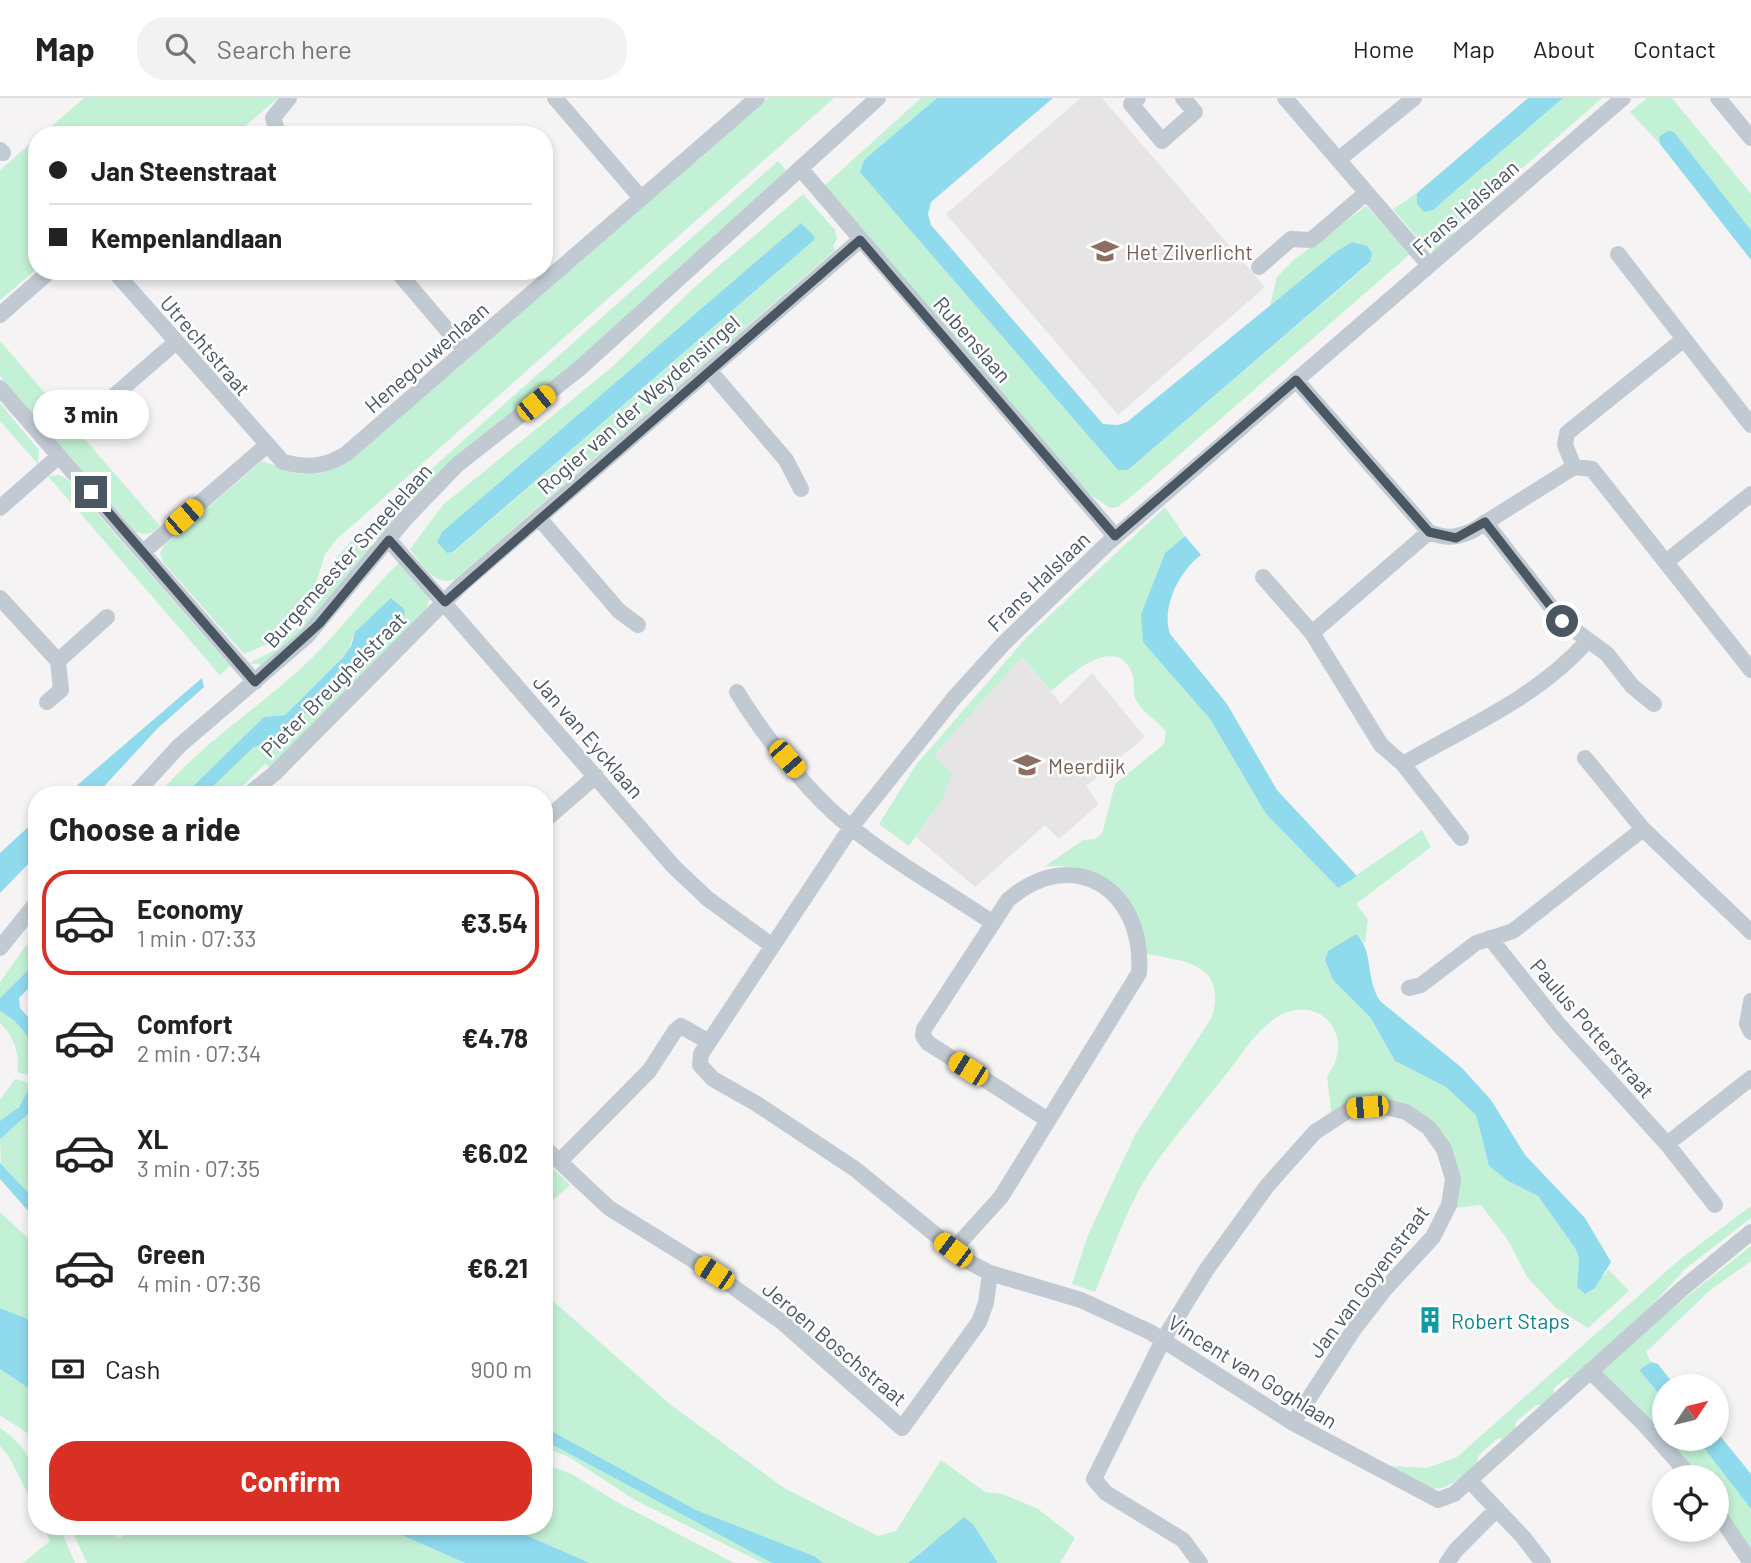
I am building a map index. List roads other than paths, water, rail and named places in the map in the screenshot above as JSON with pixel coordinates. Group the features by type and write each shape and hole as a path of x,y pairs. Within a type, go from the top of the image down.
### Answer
{"street":[{"path":"276,126 273,118 289,98"},
{"path":"555,98 641,198"},
{"name":"Henegouwenlaan","path":"553,274 757,98"},
{"name":"Burgemeester Smeelelaan","path":"142,786 179,746 319,624 432,489 579,369 878,98"},
{"path":"1138,98 1131,104 1162,141 1195,112 1183,98"},
{"path":"1285,98 1429,265"},
{"path":"1338,160 1414,98"},
{"name":"Frans Halslaan","path":"700,1065 701,1054 852,826 962,689 1057,590 1115,536 1623,98"},
{"path":"1718,98 1751,138"},
{"name":"Rubenslaan","path":"800,168 1115,536"},
{"path":"1259,267 1292,239 1311,240 1366,193"},
{"name":"Rogier van der Weydensingel","path":"445,602 860,240"},
{"path":"1618,254 1751,425"},
{"path":"0,315 40,280"},
{"name":"Utrechtstraat","path":"122,280 266,446"},
{"path":"405,280 465,351"},
{"name":"Henegouwenlaan","path":"266,446 282,462 305,468 327,465 346,454 547,280"},
{"path":"1574,467 1565,445 1567,433 1684,339"},
{"path":"85,421 176,342"},
{"path":"709,370 786,460 801,489"},
{"path":"1296,380 1429,532 1456,538 1574,467 1592,469 1751,670"},
{"path":"0,388 255,682"},
{"path":"143,552 266,446"},
{"path":"0,508 59,456"},
{"path":"1666,562 1751,494"},
{"path":"539,518 619,611 638,625"},
{"path":"1485,522 1562,621 1607,654 1632,686 1654,704"},
{"path":"1312,633 1429,532"},
{"name":"Jan van Eycklaan","path":"389,540 691,883 771,946"},
{"path":"1263,577 1312,633 1381,744 1403,764 1461,838"},
{"path":"0,598 58,661 61,691 47,702"},
{"name":"Pieter Breughelstraat","path":"259,786 445,602"},
{"path":"58,661 107,617"},
{"path":"1403,764 1516,701 1576,654 1588,640"},
{"path":"737,692 765,733 833,812 993,923"},
{"path":"1585,758 1643,829 1751,932"},
{"path":"553,813 596,776"},
{"path":"1409,988 1421,985 1476,943 1513,931 1643,829"},
{"path":"953,1250 1001,1197 1139,973 1137,929 1128,908 1112,890 1070,875 1048,877 1024,886 1008,900 924,1029 923,1036 928,1043 1048,1120"},
{"path":"0,948 28,913"},
{"name":"Paulus Potterstraat","path":"1490,938 1559,1025 1667,1144 1715,1205"},
{"path":"1751,1000 1747,1024 1751,1032"},
{"path":"560,1161 649,1071 681,1026 687,1027 709,1042"},
{"name":"Vincent van Goghlaan","path":"700,1065 713,1079 757,1104 855,1169 953,1250 990,1273 1081,1300 1164,1340 1293,1423 1438,1500 1446,1499 1469,1480 1751,1232"},
{"path":"1667,1144 1751,1077"},
{"name":"Jan van Goyenstraat","path":"1200,1563 1183,1540 1106,1493 1094,1479 1164,1340 1231,1233 1267,1186 1315,1132 1352,1108 1382,1106 1406,1112 1429,1128 1444,1149 1453,1179 1449,1205 1433,1237 1385,1289 1346,1340 1293,1423"},
{"name":"Jeroen Boschstraat","path":"553,1155 609,1208 695,1261 782,1322 902,1428 979,1322 986,1303 990,1273"},
{"path":"1590,1371 1642,1422 1680,1465"},
{"path":"1469,1480 1543,1563"},
{"path":"1447,1563 1455,1550 1497,1509"},
{"path":"1729,1530 1751,1563"}],"water":[{"path":"937,98 1053,98 931,202 928,214 931,225 1103,424 1118,425 1127,422 1337,251 1352,242 1367,246 1372,253 1370,262 1128,470 1118,470 860,172 864,160"},
{"path":"1528,98 1563,98 1433,210 1424,212 1417,204 1417,193"},
{"path":"1668,131 1674,132 1751,230 1751,260 1660,144 1659,137"},
{"path":"801,223 815,237 813,241 453,552 447,553 437,542 442,532"},
{"path":"1185,536 1201,555 1186,570 1174,591 1168,613 1170,634 1227,704 1277,790 1357,876 1338,888 1266,814 1210,719 1143,642 1141,614 1165,553"},
{"path":"391,598 404,609 405,614 275,744 254,747 213,786 193,786 264,717 285,715 344,656 351,646 355,632"},
{"path":"202,678 204,687 157,729 104,786 76,786"},
{"path":"28,827 28,864 0,893 0,853"},
{"path":"1356,934 1368,956 1372,983 1380,1001 1461,1067 1491,1100 1525,1155 1585,1218 1611,1262 1595,1288 1585,1294 1577,1287 1579,1258 1575,1248 1538,1196 1508,1181 1489,1166 1476,1115 1446,1087 1395,1061 1370,1017 1333,980 1325,960 1328,951"},
{"path":"28,970 28,989 19,998 20,1008 28,1017 28,1038 12,1019 0,1011 0,998"},
{"path":"28,1091 28,1114 0,1139 0,1121 19,1107"},
{"path":"0,1163 28,1193 28,1211 0,1179"},
{"path":"0,1308 28,1319 28,1388 0,1369"},
{"path":"1651,1362 1658,1364 1666,1374 1652,1374 1652,1386 1639,1370"},
{"path":"553,1432 696,1510 814,1556 823,1563 772,1563 553,1445"},
{"path":"1729,1447 1751,1474 1751,1509 1729,1480 1729,1465 1717,1465 1706,1451 1729,1451"},
{"path":"964,1517 973,1524 998,1563 908,1563"},
{"path":"401,1535 526,1535 590,1563 465,1563"}],"place":[{"name":"Het Zilverlicht","path":"1105,251"},
{"name":"Meerdijk","path":"1027,765"},
{"name":"Robert Staps","path":"1430,1320"}]}
